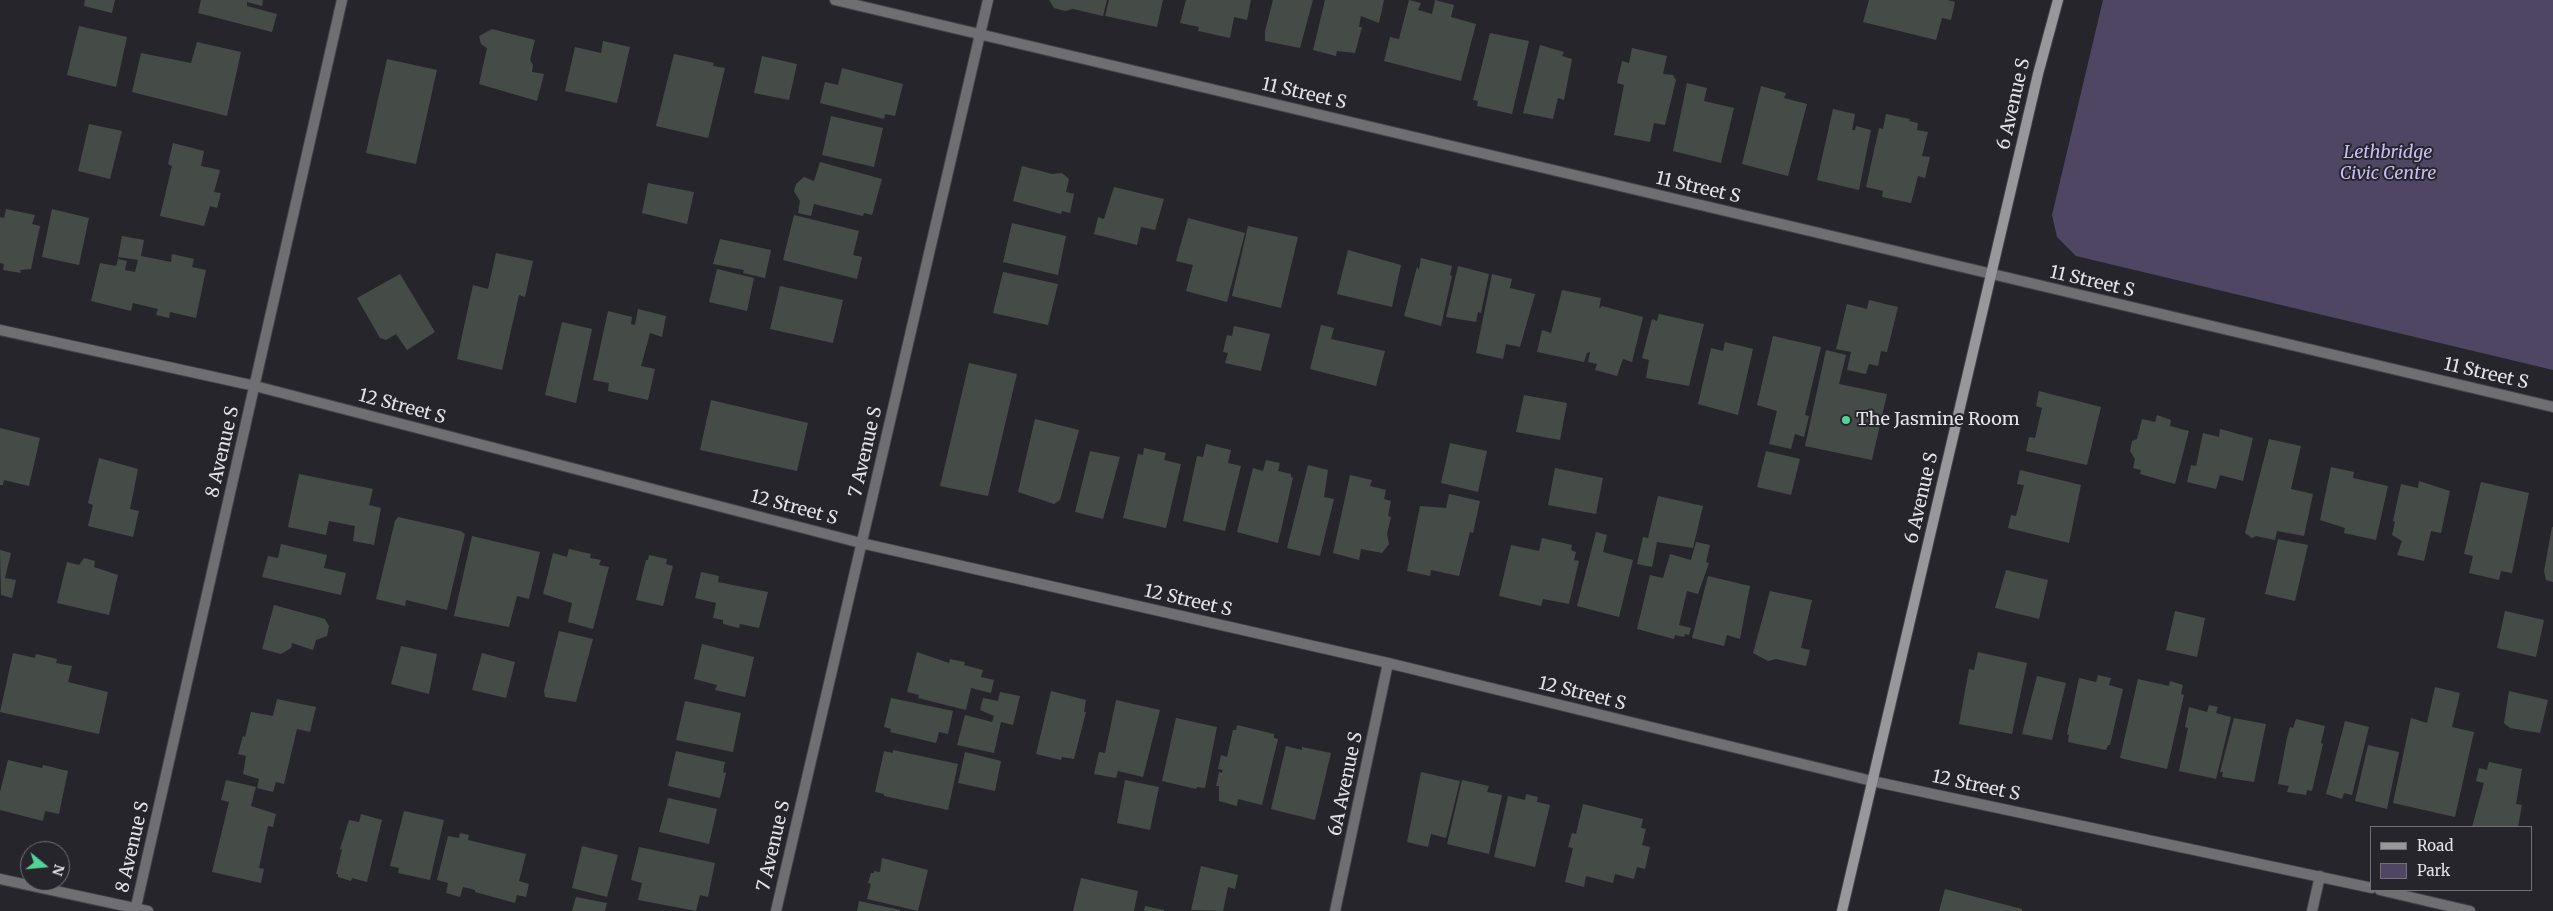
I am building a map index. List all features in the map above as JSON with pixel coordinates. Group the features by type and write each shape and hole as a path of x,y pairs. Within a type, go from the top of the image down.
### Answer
{"main road":[{"name":"6 Avenue S","path":"2047,35 2052,0"},
{"name":"6 Avenue S","path":"1842,911 2047,35 2058,0"}],"street":[{"name":"8 Avenue S","path":"135,910 342,0"},
{"name":"11 Street S","path":"835,0 2553,407"},
{"name":"7 Avenue S","path":"776,911 988,0"},
{"name":"12 Street S","path":"0,330 255,386 861,543 1388,663 1872,781 2370,888"},
{"name":"6A Avenue S","path":"1335,911 1388,663"},
{"path":"2312,911 2320,876"},
{"path":"0,879 135,910 148,911"},
{"path":"2384,891 2470,911"}],"green space":[{"name":"Lethbridge Civic Centre","path":"2103,0 2553,0 2553,370 2076,256 2057,237 2052,215"}],"building":[{"path":"85,0 115,0 112,13 84,6"},
{"path":"201,0 263,0 262,6 247,2 247,6 277,14 272,32 198,13"},
{"path":"1049,0 1107,0 1103,16 1073,9 1065,11 1054,8"},
{"path":"1109,0 1163,0 1157,27 1105,16"},
{"path":"1186,0 1251,0 1247,20 1234,17 1230,38 1198,31 1199,27 1180,23"},
{"path":"1273,0 1313,0 1300,48 1265,41 1265,31"},
{"path":"1325,0 1384,0 1379,23 1361,16 1359,27 1362,27 1355,53 1337,51 1336,56 1313,50"},
{"path":"1409,0 1421,3 1418,10 1432,14 1435,0 1454,5 1451,17 1476,24 1461,81 1384,61 1390,37 1399,39"},
{"path":"1869,0 1947,0 1955,2 1951,20 1942,18 1936,40 1863,22"},
{"path":"79,26 127,37 116,87 67,75"},
{"path":"492,29 535,40 530,60 533,65 532,72 544,74 537,101 479,84 487,48 481,44 479,36"},
{"path":"1490,33 1529,41 1512,114 1477,106 1478,101 1473,100"},
{"path":"603,41 630,47 617,103 565,91 575,47 601,53"},
{"path":"197,42 241,52 227,116 132,92 141,53 191,63"},
{"path":"1540,45 1564,52 1562,56 1572,59 1564,100 1558,98 1553,119 1523,113"},
{"path":"1632,48 1667,56 1663,74 1673,75 1676,80 1665,125 1654,123 1650,142 1614,135 1624,85 1617,83 1622,61 1629,63"},
{"path":"674,54 714,63 713,66 725,68 708,138 656,126"},
{"path":"762,56 797,64 789,100 754,93"},
{"path":"387,59 437,70 416,164 366,153"},
{"path":"842,68 903,84 895,116 885,114 884,119 820,103 825,82 838,85"},
{"path":"1687,83 1707,88 1704,101 1734,108 1721,163 1673,151"},
{"path":"1761,86 1786,93 1784,98 1807,104 1788,176 1742,164"},
{"path":"1833,109 1855,114 1852,130 1855,130 1856,126 1871,130 1859,190 1817,180"},
{"path":"1886,114 1910,119 1909,121 1918,123 1917,130 1928,132 1922,156 1930,157 1925,178 1918,176 1911,203 1882,197 1883,191 1866,187 1879,128 1883,129"},
{"path":"831,116 883,128 874,167 822,155"},
{"path":"89,124 122,131 110,179 78,171"},
{"path":"173,143 204,151 201,166 220,170 214,192 221,193 217,208 210,206 204,226 160,216 172,166 168,164"},
{"path":"820,162 882,179 872,215 864,213 863,216 814,204 811,216 798,213 800,201 794,191 796,184 804,177 814,181"},
{"path":"1022,166 1052,174 1062,173 1069,179 1066,192 1074,194 1070,213 1062,211 1061,214 1013,201"},
{"path":"648,183 694,192 687,224 642,213"},
{"path":"1114,187 1164,199 1155,230 1141,227 1137,245 1094,234 1098,217 1104,219"},
{"path":"6,209 35,215 32,224 40,226 31,269 20,270 21,273 3,270 4,264 0,263 0,217 4,218"},
{"path":"52,209 89,218 79,265 42,257"},
{"path":"794,215 859,231 853,255 862,257 857,279 783,260"},
{"path":"1188,218 1245,233 1227,302 1186,291 1193,265 1176,261"},
{"path":"1012,223 1066,236 1058,275 1003,262"},
{"path":"1248,226 1298,237 1281,308 1232,296"},
{"path":"122,236 144,240 141,256 171,262 172,254 194,259 192,267 206,270 196,318 170,312 169,318 156,315 158,309 133,303 131,311 91,301 100,263 116,266 118,259 127,261 125,270 135,272 138,260 118,257"},
{"path":"720,239 771,250 765,278 743,273 744,270 713,264"},
{"path":"1348,250 1401,265 1392,307 1337,294"},
{"path":"496,253 533,261 525,297 519,295 502,370 457,359 473,285 488,289"},
{"path":"1421,258 1452,266 1450,275 1452,276 1441,326 1404,316"},
{"path":"1458,266 1489,274 1481,313 1478,312 1476,322 1446,317"},
{"path":"717,269 754,278 747,311 709,302"},
{"path":"1003,272 1058,284 1048,325 993,313"},
{"path":"400,274 435,332 407,350 396,334 386,340 380,338 357,298"},
{"path":"1492,274 1512,279 1510,288 1535,294 1520,347 1506,344 1503,359 1476,353"},
{"path":"780,286 843,300 833,343 770,329"},
{"path":"1562,290 1601,298 1599,309 1602,306 1643,317 1632,362 1623,359 1617,376 1595,370 1597,364 1588,362 1590,352 1587,353 1584,362 1537,352 1542,330 1551,333"},
{"path":"1869,300 1898,307 1887,352 1881,351 1878,366 1869,364 1866,374 1847,370 1851,352 1836,349 1847,304 1867,309"},
{"path":"638,309 666,316 662,337 650,333 641,366 655,369 648,400 608,391 609,383 593,380 608,311 632,317 631,324 635,325"},
{"path":"1659,314 1704,324 1689,386 1646,378 1649,360 1642,358 1652,319 1657,321"},
{"path":"562,322 592,329 576,403 545,395"},
{"path":"1321,325 1334,328 1331,339 1385,351 1376,386 1310,369"},
{"path":"1234,326 1270,334 1261,371 1225,363 1228,353 1223,352 1227,335 1232,336"},
{"path":"1773,336 1821,347 1805,415 1809,416 1804,437 1795,434 1791,449 1769,444 1777,411 1757,405"},
{"path":"1725,342 1753,349 1738,415 1698,404 1711,348 1723,351"},
{"name":"The Jasmine Room","path":"1826,350 1846,355 1839,384 1887,394 1872,460 1805,446"},
{"path":"969,363 1017,374 988,496 940,486"},
{"path":"2039,391 2101,407 2087,465 2026,451 2029,437 2035,438 2042,408 2036,406"},
{"path":"1524,395 1567,403 1560,440 1516,432"},
{"path":"711,400 808,423 797,471 700,450"},
{"path":"2157,415 2171,420 2170,426 2189,431 2175,484 2140,474 2141,470 2133,468 2135,459 2130,451 2132,441 2137,439 2142,419 2155,422"},
{"path":"1035,419 1079,430 1060,500 1054,504 1018,492"},
{"path":"0,428 40,438 29,486 4,480 3,485 0,485"},
{"path":"2220,429 2253,438 2243,481 2220,475 2216,489 2187,482 2191,465 2196,466 2203,433 2219,437"},
{"path":"2269,439 2301,446 2291,489 2313,494 2304,536 2277,531 2275,540 2256,536 2252,538 2245,533"},
{"path":"1450,443 1487,451 1478,492 1441,483"},
{"path":"1206,444 1231,450 1228,463 1241,466 1225,531 1183,521 1197,456 1203,457"},
{"path":"1144,448 1166,453 1164,460 1181,464 1166,528 1123,518 1138,454 1143,455"},
{"path":"1090,451 1120,457 1103,519 1075,512"},
{"path":"1766,451 1800,459 1791,495 1757,487"},
{"path":"99,458 138,469 130,509 139,511 133,537 88,526 93,505 88,503"},
{"path":"1266,460 1280,463 1278,471 1291,474 1293,478 1278,543 1237,532 1253,468 1263,471"},
{"path":"1308,465 1328,470 1324,497 1334,499 1320,556 1287,548"},
{"path":"2331,467 2354,472 2353,478 2388,486 2376,540 2344,533 2345,528 2320,520"},
{"path":"1555,468 1603,478 1596,514 1548,505"},
{"path":"2020,470 2081,485 2069,543 2008,528 2011,515 2016,516 2024,485 2017,484"},
{"path":"299,474 373,489 369,505 381,508 374,545 353,541 355,526 329,521 326,535 288,527"},
{"path":"1350,475 1372,480 1370,486 1386,490 1384,499 1391,501 1388,516 1391,517 1387,534 1389,544 1382,553 1361,549 1359,560 1333,553"},
{"path":"2419,481 2450,491 2441,533 2431,531 2424,561 2397,555 2402,541 2392,535 2401,484 2418,488"},
{"path":"2481,482 2529,493 2512,573 2501,571 2499,580 2469,573 2473,556 2464,554"},
{"path":"1449,494 1480,501 1473,533 1470,532 1459,576 1431,570 1430,576 1407,571 1420,506 1446,508"},
{"path":"1658,496 1703,506 1693,548 1657,542 1652,567 1637,564 1643,537 1648,538"},
{"path":"398,517 461,531 465,534 447,610 406,600 405,606 376,599 395,521"},
{"path":"2552,527 2553,582 2546,580 2544,571"},
{"path":"1596,532 1607,535 1603,552 1633,560 1619,617 1577,606"},
{"path":"472,536 540,552 529,599 517,596 509,627 454,616"},
{"path":"1542,538 1572,545 1571,550 1576,552 1574,560 1579,561 1569,604 1543,599 1541,606 1499,596 1511,545 1539,551"},
{"path":"2278,539 2308,545 2295,601 2265,594"},
{"path":"1696,542 1710,545 1706,562 1709,563 1698,594 1687,591 1679,625 1691,628 1689,635 1685,634 1684,637 1675,635 1674,639 1637,629 1650,575 1663,578 1670,554 1691,560"},
{"path":"281,544 327,555 324,568 346,573 341,595 262,577 268,556 278,558"},
{"path":"569,549 591,554 590,558 601,560 599,565 609,567 593,629 568,622 572,603 543,594 553,553 567,557"},
{"path":"0,550 11,553 5,578 16,580 12,598 1,595"},
{"path":"649,555 667,559 666,564 673,566 663,606 636,600"},
{"path":"84,558 95,561 94,567 118,575 109,615 57,603 67,562 79,565"},
{"path":"2006,570 2048,580 2039,619 1995,608"},
{"path":"701,572 719,576 718,582 768,592 759,628 740,624 739,628 723,624 723,620 713,618 716,603 695,598"},
{"path":"1708,576 1750,586 1740,639 1727,635 1724,646 1692,638"},
{"path":"1770,591 1812,600 1801,648 1810,650 1806,666 1776,659 1768,661 1753,653"},
{"path":"274,605 325,619 329,626 327,636 316,640 313,650 292,643 291,648 281,654 262,649"},
{"path":"2175,611 2205,618 2197,657 2166,650"},
{"path":"2505,611 2544,620 2536,657 2497,648"},
{"path":"559,631 593,639 576,702 545,697 544,691"},
{"path":"702,644 754,657 745,697 715,690 717,685 694,679"},
{"path":"401,646 437,654 429,694 391,684"},
{"path":"917,652 949,663 950,659 965,662 964,665 983,670 981,677 994,680 991,693 971,688 966,710 918,698 919,695 907,692"},
{"path":"1978,652 2027,663 2012,734 1959,724 1969,669 1974,670"},
{"path":"13,653 35,658 36,654 57,659 56,663 72,666 68,682 108,692 99,734 0,712"},
{"path":"482,653 515,662 506,698 472,690"},
{"path":"2098,675 2111,678 2109,685 2123,689 2110,745 2108,745 2106,750 2068,742 2069,735 2067,734 2079,678 2096,682"},
{"path":"2037,676 2066,683 2052,740 2022,734"},
{"path":"2138,679 2169,686 2170,681 2183,685 2181,694 2184,695 2167,769 2120,758"},
{"path":"2435,687 2460,693 2452,727 2474,732 2455,817 2393,803 2411,718 2427,723"},
{"path":"1051,691 1086,700 1084,712 1086,712 1074,759 1062,757 1061,760 1036,754"},
{"path":"2509,691 2548,700 2540,733 2510,728 2504,723"},
{"path":"1000,692 1020,696 1013,725 1001,722 994,753 957,745 965,715 992,722 994,716 980,710 983,698 998,701"},
{"path":"891,698 953,711 948,734 939,732 936,743 890,732 891,729 884,727"},
{"path":"277,699 316,707 310,732 297,729 284,784 276,782 273,792 257,788 259,779 243,774 246,756 238,754 243,736 245,737 251,712 273,716"},
{"path":"1116,700 1160,710 1143,777 1118,771 1116,778 1094,774 1099,752 1105,753"},
{"path":"685,701 741,713 733,752 676,740"},
{"path":"2209,705 2218,707 2216,713 2231,717 2216,779 2179,771 2188,728 2185,727 2189,707 2207,712"},
{"path":"1176,718 1217,727 1205,788 1197,787 1196,789 1162,781"},
{"path":"2234,718 2266,724 2254,782 2222,777 2223,772 2220,772"},
{"path":"2296,719 2325,726 2321,743 2323,744 2312,791 2307,790 2306,795 2287,792 2289,786 2278,784 2290,727 2293,728"},
{"path":"2345,721 2369,727 2352,795 2344,793 2342,799 2326,794"},
{"path":"1237,725 1274,734 1274,738 1278,739 1262,805 1238,799 1237,806 1219,801 1219,786 1216,786 1219,772 1222,773 1223,770 1218,769 1221,755 1227,757 1233,730 1236,730"},
{"path":"2368,745 2399,752 2387,809 2355,801"},
{"path":"1286,746 1331,753 1315,820 1271,809"},
{"path":"893,750 958,764 948,810 884,796 884,794 875,792 884,751 893,753"},
{"path":"676,751 725,762 723,772 726,773 720,798 668,786"},
{"path":"965,752 1001,761 995,791 958,783"},
{"path":"8,760 42,768 43,765 68,771 59,814 45,811 43,821 0,810 0,792"},
{"path":"2489,762 2522,769 2516,804 2522,805 2518,826 2472,826 2484,783 2476,781 2479,768 2487,770"},
{"path":"1421,772 1460,781 1446,838 1431,834 1428,847 1407,842"},
{"path":"226,780 256,787 251,806 276,814 273,827 268,826 259,868 264,869 261,883 212,872 229,802 221,800"},
{"path":"1125,780 1159,787 1150,830 1117,823"},
{"path":"1462,780 1489,786 1487,792 1502,795 1489,854 1447,844"},
{"path":"1526,794 1538,797 1537,802 1550,805 1535,867 1494,857 1508,796 1525,800"},
{"path":"668,798 717,809 709,844 659,832"},
{"path":"1583,804 1643,819 1641,828 1646,829 1642,845 1650,847 1645,869 1637,867 1634,879 1615,874 1613,883 1586,876 1584,887 1565,882 1573,848 1568,847 1572,833 1576,834"},
{"path":"404,811 444,820 430,880 398,873 399,868 390,866"},
{"path":"361,814 382,820 367,882 352,878 351,881 338,877 338,874 336,874 342,850 340,849 349,820 359,822"},
{"path":"460,833 469,835 468,840 526,854 519,881 529,884 526,897 517,895 515,903 463,887 460,897 446,893 448,883 437,880 448,836 459,838"},
{"path":"582,846 618,855 607,897 572,888"},
{"path":"639,847 715,863 708,897 700,895 696,911 638,900 642,883 631,880"},
{"path":"882,858 928,870 918,911 867,899 871,884 868,883 871,873 874,873 874,871 880,872"},
{"path":"1201,866 1238,875 1235,889 1228,887 1223,911 1191,910"},
{"path":"1081,878 1138,891 1134,911 1073,911"},
{"path":"1945,889 2022,909 2022,911 1939,911"},
{"path":"576,897 607,903 605,911 572,911"},
{"path":"859,901 900,910 900,911 857,911"},
{"path":"1145,906 1164,910 1164,911 1144,911"}],"place":[{"name":"The Jasmine Room","path":"1846,420"}]}
